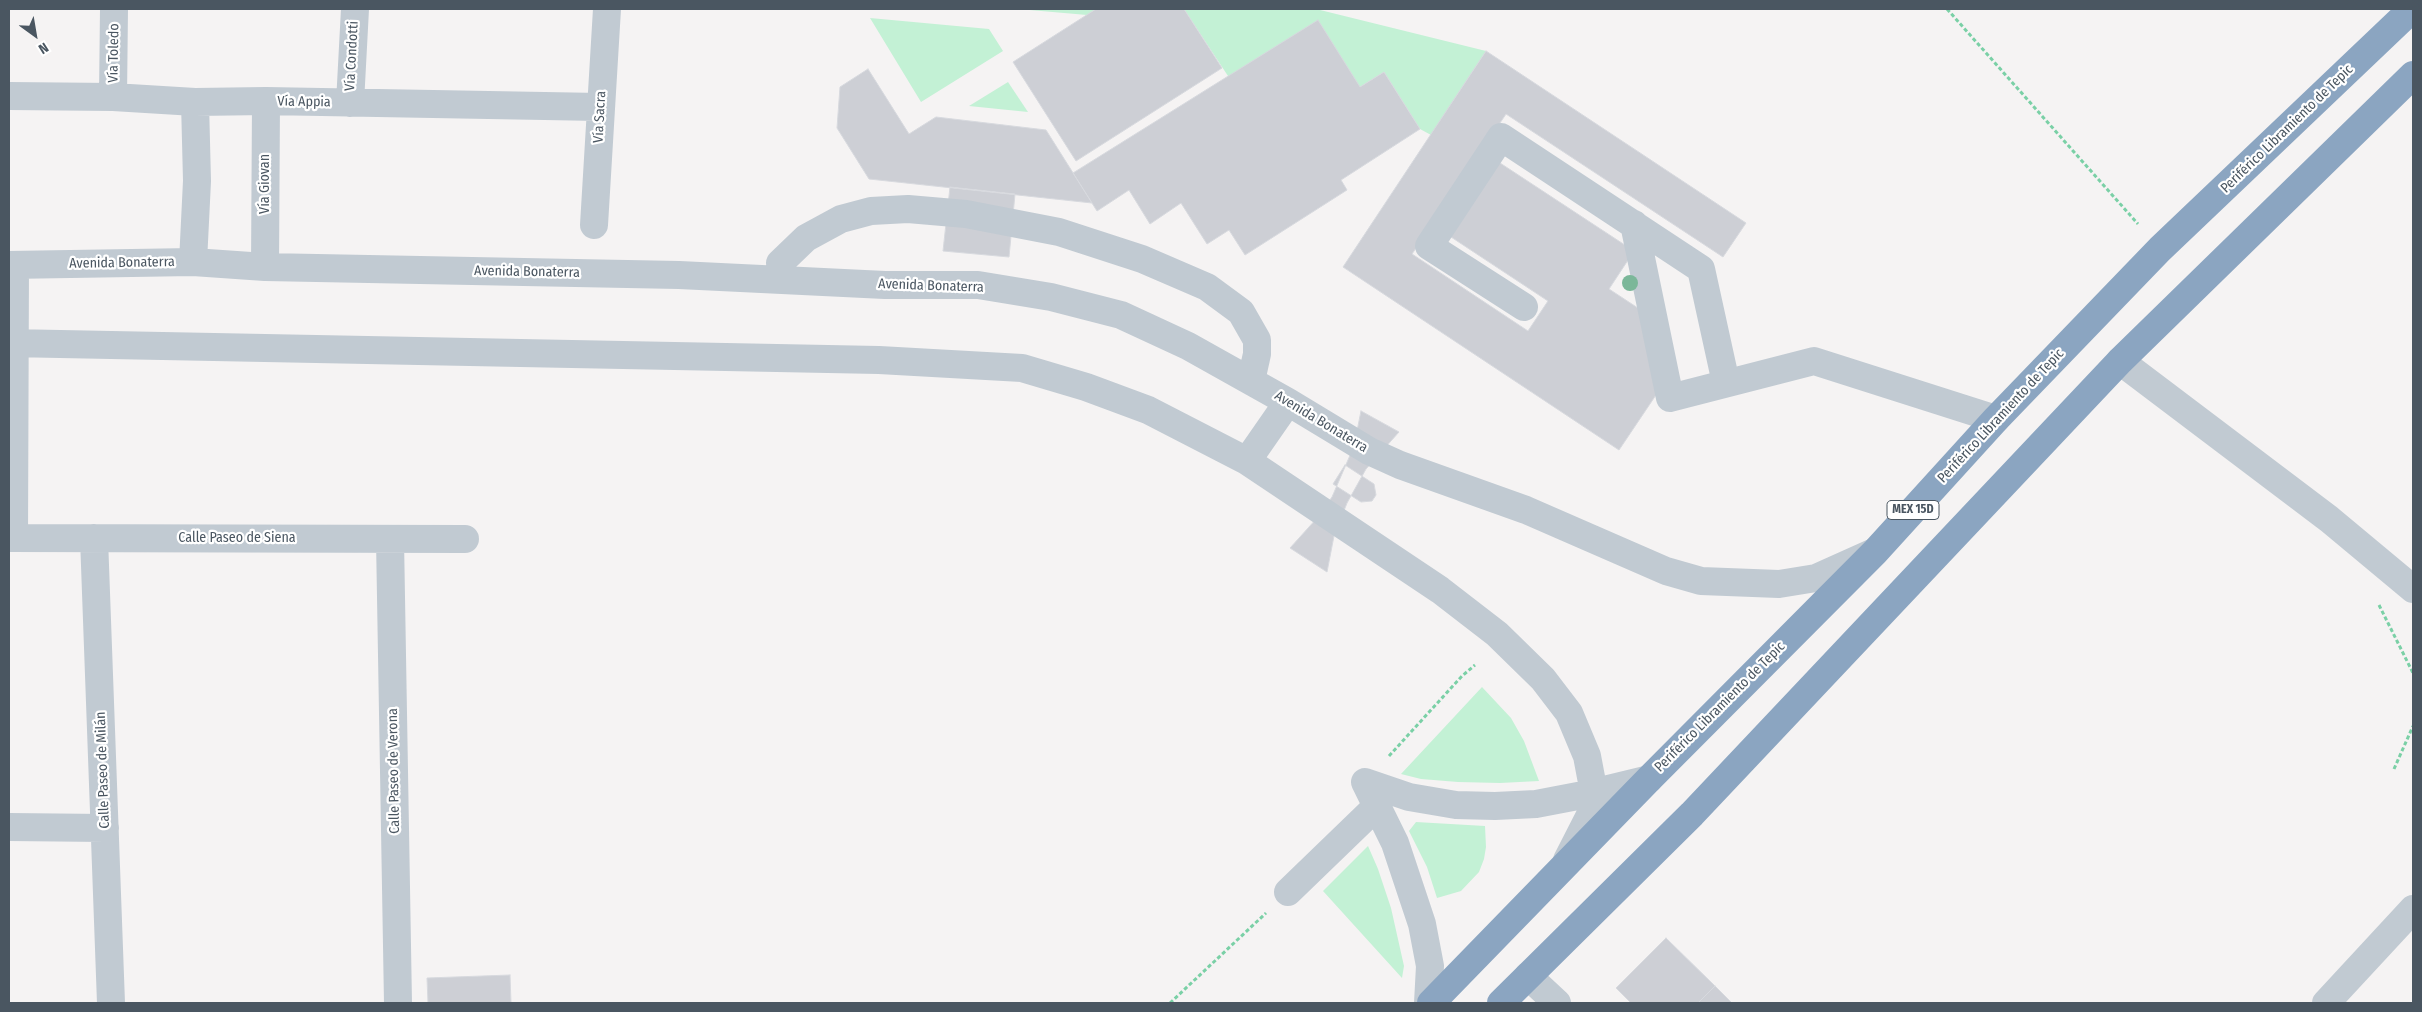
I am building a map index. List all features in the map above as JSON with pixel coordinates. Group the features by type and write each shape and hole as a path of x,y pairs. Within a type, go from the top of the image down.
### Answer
{"highway":[{"name":"Periférico Libramiento de Tepic","path":"1429,1003 1649,778 1875,552 1996,419 2160,249 2406,16"},
{"path":"1502,1003 1692,814 2120,361 2413,75"}],"street":[{"name":"Vía Toledo","path":"113,98 114,9"},
{"name":"Vía Condotti","path":"350,103 355,9"},
{"name":"Vía Sacra","path":"594,225 607,9"},
{"name":"Vía Appia","path":"9,96 195,102 266,101 600,107"},
{"name":"Vía Giovan","path":"265,267 266,101"},
{"path":"193,262 197,182 195,102"},
{"path":"1524,308 1429,246 1501,137 1701,269 1726,383"},
{"path":"780,263 806,238 842,219 871,211 908,209 966,214 1059,232 1142,259 1206,287 1241,312 1257,340 1257,354 1251,381"},
{"path":"1634,224 1670,398 1814,362 1996,419"},
{"name":"Avenida Bonaterra","path":"12,265 193,262 265,267 679,275 885,285 978,285 1051,297 1120,315 1188,346 1288,402 1369,451 1400,465 1526,510 1666,570 1701,581 1778,584 1816,578 1875,552"},
{"path":"11,538 12,265"},
{"path":"12,343 879,360 1022,368 1086,387 1148,410 1248,461 1440,590 1497,634 1543,679 1569,713 1587,756 1594,792 1590,814 1564,866"},
{"path":"2120,361 2329,519 2413,588"},
{"path":"1248,461 1288,402"},
{"name":"Calle Paseo de Siena","path":"11,538 465,539"},
{"name":"Calle Paseo de Milán","path":"94,538 111,1003"},
{"name":"Calle Paseo de Verona","path":"390,539 398,1003"},
{"path":"1365,782 1409,797 1456,805 1495,806 1536,804 1649,778"},
{"path":"1365,782 1395,843 1422,924 1430,966 1429,1003"},
{"path":"1288,892 1377,806"},
{"path":"9,827 105,828"},
{"path":"2326,1003 2413,909"},
{"path":"1528,976 1557,1003"}],"path":[{"path":"1947,9 2160,249"},
{"path":"1365,782 1462,676 1475,665"},
{"path":"2394,769 2413,726"},
{"path":"1170,1003 1288,892"}],"green space":[{"path":"1018,9 1096,9 1087,15"},
{"path":"1184,9 1316,9 1486,51 1431,135 1420,129 1384,72 1360,87 1228,76"},
{"path":"870,18 989,29 1003,51 921,102"},
{"path":"1008,82 1028,112 969,106"},
{"path":"1482,687 1511,718 1524,741 1539,781 1500,783 1458,782 1421,779 1401,774"},
{"path":"1416,822 1485,826 1486,847 1484,859 1479,872 1461,891 1437,898 1427,867 1409,831"},
{"path":"1368,846 1391,908 1404,966 1402,978 1323,891"}],"building":[{"path":"1096,9 1184,9 1222,68 1076,161 1013,62"},
{"path":"1318,20 1360,87 1384,72 1420,129 1341,180 1347,190 1245,255 1229,230 1207,244 1181,203 1150,224 1129,190 1097,211 1073,173"},
{"path":"1486,51 1746,223 1723,257 1506,114 1412,254 1528,331 1548,301 1448,235 1497,161 1634,251 1609,289 1644,312 1660,389 1619,450 1343,267"},
{"path":"868,69 909,134 936,117 1046,130 1092,203 869,179 837,128 840,87"},
{"path":"950,187 1015,194 1009,257 943,251"},
{"path":"1361,411 1399,432 1366,469 1347,503 1334,536 1327,572 1290,548 1318,517 1332,497 1354,446"},
{"path":"1345,465 1374,484 1376,495 1372,501 1361,502 1333,484"},
{"path":"1666,938 1715,986 1698,1003 1631,1003 1616,988"},
{"path":"510,975 511,1003 428,1003 427,978"},
{"path":"1715,986 1732,1003 1698,1003"}]}
